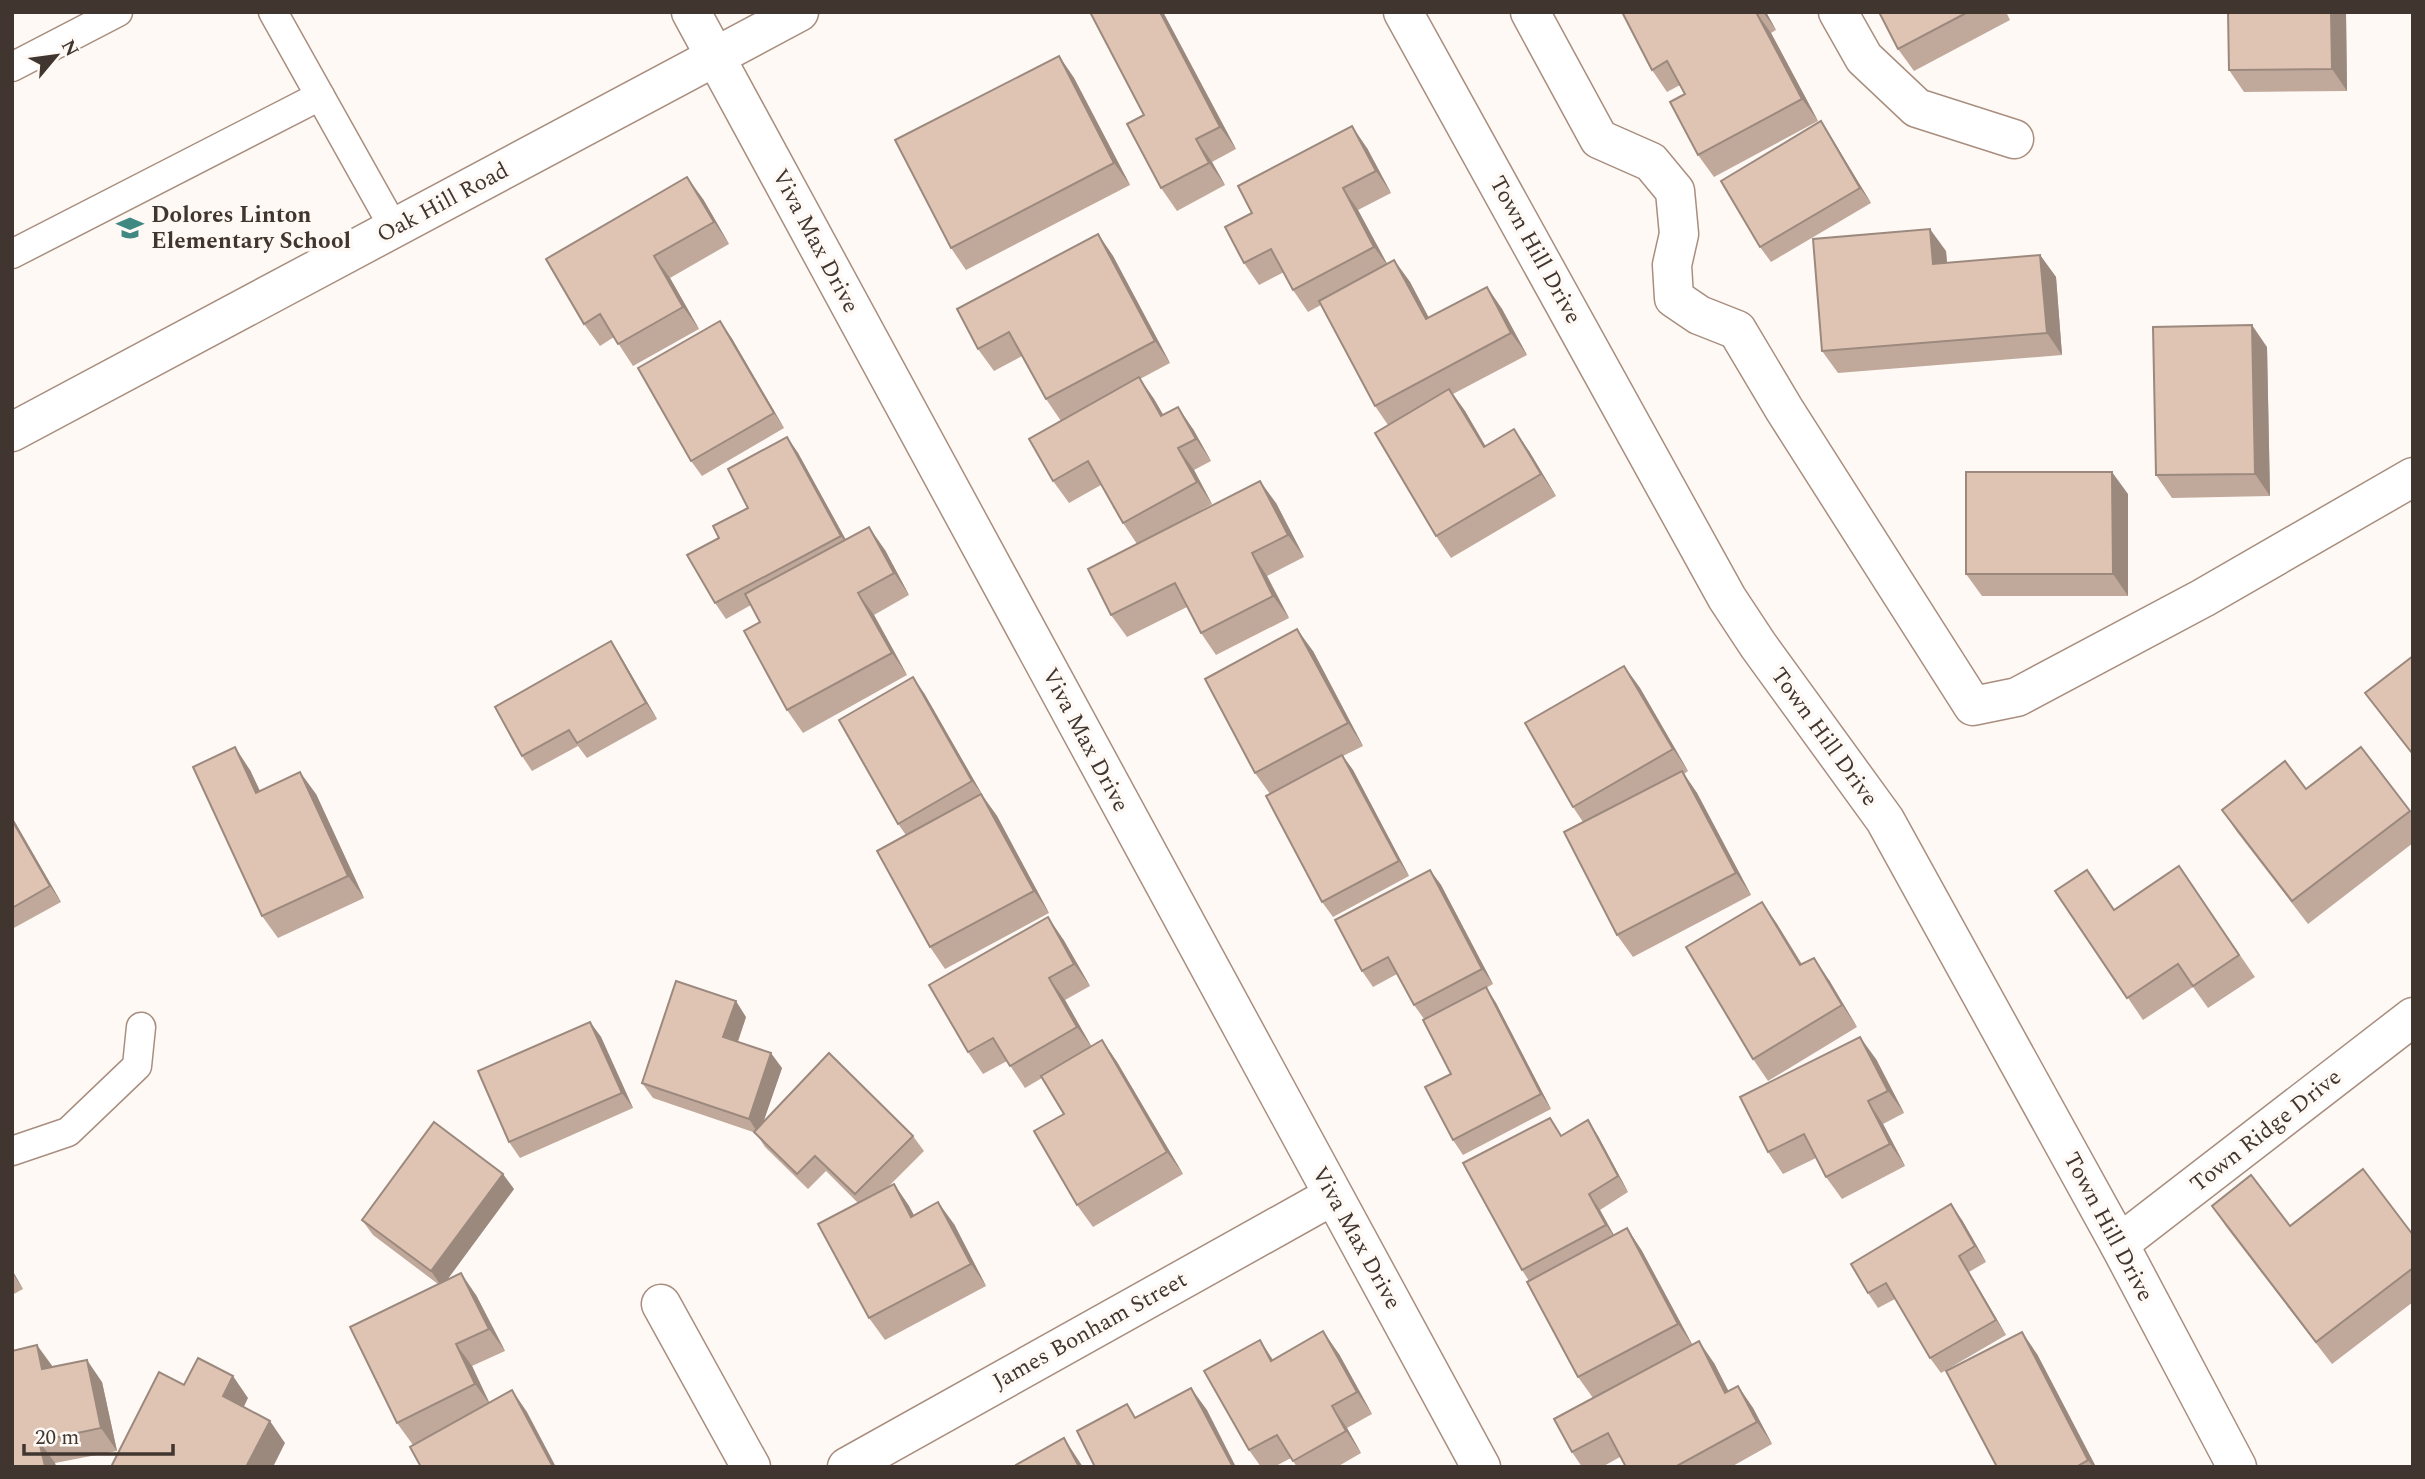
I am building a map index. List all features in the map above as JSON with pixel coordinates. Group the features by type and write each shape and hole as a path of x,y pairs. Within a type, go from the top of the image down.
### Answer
{"street":[{"name":"Viva Max Drive","path":"691,12 1481,1467"},
{"name":"Oak Hill Road","path":"12,432 799,12"},
{"name":"Town Hill Drive","path":"1403,12 1727,598 1758,646 1885,820 2119,1244 2237,1467"},
{"path":"1530,12 1599,139 1651,162 1675,191 1679,234 1672,265 1674,298 1699,315 1737,330 1784,409 1973,706 2017,697 2203,598 2413,477"},
{"path":"1838,12 1864,58 1917,108 2014,139"},
{"name":"Town Ridge Drive","path":"2119,1244 2413,1017"},
{"name":"James Bonham Street","path":"847,1467 1332,1196"},
{"path":"661,1304 751,1467"}],"lane":[{"path":"12,67 118,12"},
{"path":"273,12 394,228"},
{"path":"12,254 320,96"},
{"path":"12,1151 68,1132 136,1066 141,1027"}],"building":[{"path":"1090,12 1160,12 1220,127 1196,139 1209,163 1161,188 1127,124 1144,115"},
{"path":"1622,12 1756,12 1802,99 1698,155 1670,102 1685,94 1667,61 1652,70"},
{"path":"1879,12 1968,12 1898,49"},
{"path":"2228,12 2331,12 2332,69 2229,70"},
{"path":"1059,56 1114,163 951,248 895,140"},
{"path":"1821,121 1860,188 1760,247 1721,181"},
{"path":"1352,126 1376,171 1343,188 1374,247 1293,290 1271,249 1244,263 1225,227 1252,213 1238,186"},
{"path":"687,177 714,222 654,256 683,307 618,344 600,314 584,324 546,259"},
{"path":"1930,229 1933,264 2040,255 2047,333 1822,351 1813,239"},
{"path":"1098,234 1155,341 1046,399 1009,332 978,349 957,309"},
{"path":"1394,260 1426,319 1487,287 1511,333 1375,406 1319,301"},
{"path":"720,321 774,413 691,461 638,368"},
{"path":"2252,325 2255,474 2156,475 2153,327"},
{"path":"1139,377 1161,416 1178,407 1196,439 1178,448 1197,482 1123,523 1088,461 1053,481 1029,439"},
{"path":"1449,389 1484,447 1514,429 1541,474 1436,536 1375,433"},
{"path":"787,437 841,536 715,603 687,555 719,538 713,526 748,508 728,469"},
{"path":"1966,472 2112,472 2113,574 1966,574"},
{"path":"1260,481 1288,535 1252,553 1273,596 1201,633 1175,583 1111,615 1088,569"},
{"path":"869,527 894,573 858,593 892,653 787,710 744,631 760,622 745,594"},
{"path":"1297,629 1348,723 1255,773 1205,679"},
{"path":"611,641 646,703 577,743 569,730 522,756 495,707"},
{"path":"2413,656 2413,753 2412,753 2365,693"},
{"path":"1624,666 1673,749 1573,807 1525,723"},
{"path":"913,677 972,781 898,824 839,720"},
{"path":"235,747 256,793 300,772 348,876 262,916 193,767"},
{"path":"2361,747 2410,811 2292,901 2222,810 2285,761 2306,789"},
{"path":"1342,755 1399,861 1322,902 1266,796"},
{"path":"1682,771 1736,873 1617,935 1564,832"},
{"path":"981,794 1034,891 930,947 877,851"},
{"path":"12,820 50,886 12,908"},
{"path":"2179,866 2239,955 2193,986 2178,964 2127,998 2055,891 2087,870 2114,910"},
{"path":"1430,870 1482,969 1414,1005 1388,957 1362,971 1335,920"},
{"path":"1762,902 1800,965 1814,958 1842,1005 1753,1059 1686,947"},
{"path":"1048,917 1074,964 1049,978 1077,1027 1010,1066 993,1038 968,1052 929,985"},
{"path":"676,981 736,1001 723,1037 771,1053 749,1119 642,1083"},
{"path":"1486,987 1541,1094 1453,1140 1425,1087 1451,1074 1423,1020"},
{"path":"590,1022 622,1093 509,1142 478,1071"},
{"path":"1860,1037 1888,1091 1868,1101 1890,1144 1826,1177 1804,1134 1768,1152 1740,1097"},
{"path":"1102,1040 1167,1152 1077,1205 1034,1131 1064,1114 1041,1076"},
{"path":"829,1053 913,1136 855,1194 815,1156 797,1174 754,1132"},
{"path":"1550,1118 1561,1136 1588,1120 1618,1176 1589,1194 1606,1225 1522,1270 1463,1163"},
{"path":"434,1122 503,1174 431,1271 362,1220"},
{"path":"2363,1169 2413,1235 2413,1268 2316,1342 2212,1206 2251,1175 2290,1226"},
{"path":"894,1184 911,1217 938,1202 971,1264 869,1318 818,1224"},
{"path":"1951,1204 1975,1246 1959,1256 1996,1320 1930,1358 1886,1283 1868,1293 1851,1264"},
{"path":"1627,1228 1678,1324 1578,1377 1527,1282"},
{"path":"461,1273 489,1329 456,1344 475,1384 397,1423 350,1327"},
{"path":"1323,1331 1357,1392 1332,1406 1346,1431 1293,1461 1277,1435 1249,1450 1204,1371 1260,1340 1271,1361"},
{"path":"2022,1332 2088,1460 2076,1467 1997,1467 1946,1371"},
{"path":"1699,1341 1725,1393 1738,1386 1757,1422 1675,1467 1626,1467 1608,1433 1572,1452 1554,1419"},
{"path":"37,1345 42,1369 87,1360 101,1428 39,1441 45,1466 12,1467 12,1351"},
{"path":"198,1358 233,1376 223,1396 270,1421 246,1467 112,1465 159,1372 184,1385"},
{"path":"1191,1388 1233,1467 1095,1467 1077,1431 1127,1404 1135,1418"},
{"path":"512,1390 553,1467 421,1467 410,1447"},
{"path":"1064,1438 1079,1467 1017,1467 1016,1465"}],"place":[{"name":"Dolores Linton Elementary School","path":"130,228"}]}
